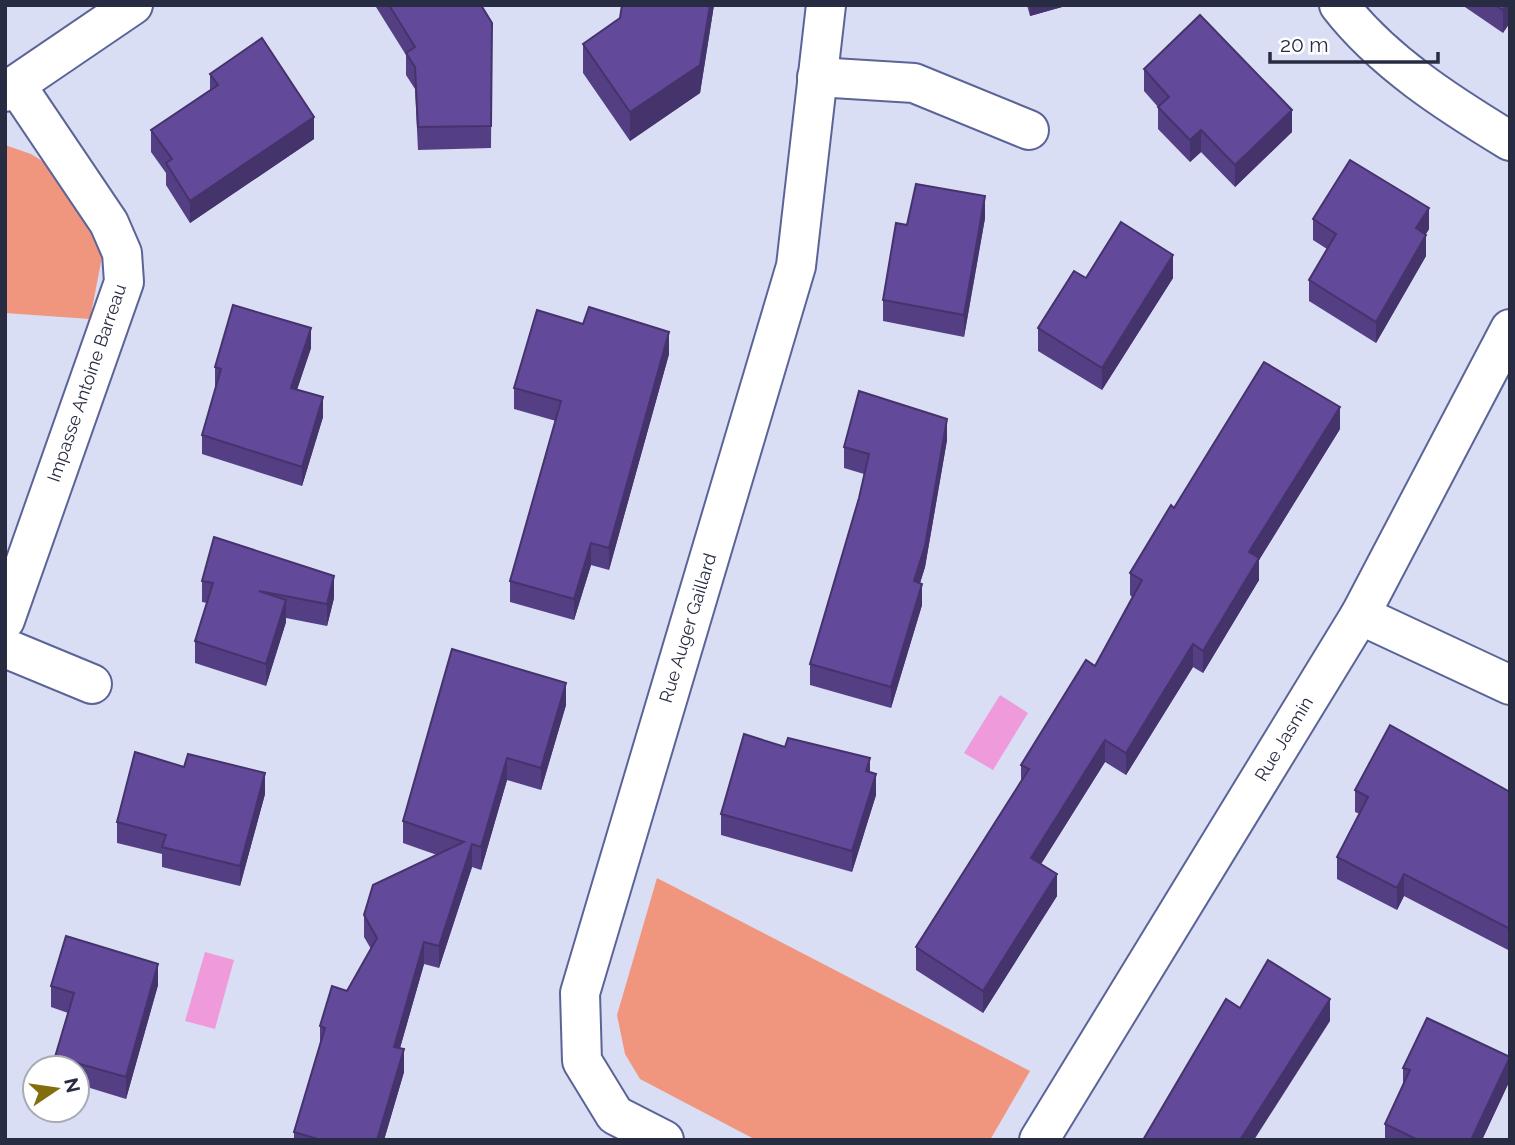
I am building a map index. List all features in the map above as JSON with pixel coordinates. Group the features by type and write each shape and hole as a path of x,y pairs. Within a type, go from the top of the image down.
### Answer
{"street":[{"path":"11,88 133,5"},
{"name":"Rue Auger Gaillard","path":"664,1140 615,1115 582,1061 580,993 796,266 825,5"},
{"path":"1339,5 1374,44 1429,88 1510,141"},
{"path":"817,77 914,83 1029,130"},
{"name":"Impasse Antoine Barreau","path":"5,620 124,282 122,253 109,223 11,88"},
{"name":"Rue Jasmin","path":"1039,1140 1360,615 1510,329"},
{"path":"1360,615 1510,685"},
{"path":"5,648 92,684"}],"shaded area":[{"path":"5,145 31,154 47,164 92,235 102,257 90,319 5,313"},
{"path":"1000,695 1028,713 993,770 964,753"},
{"path":"657,878 1030,1071 990,1140 756,1140 640,1079 625,1054 617,1015"},
{"path":"205,952 234,960 215,1029 185,1021"}],"building":[{"path":"389,5 481,5 492,23 491,126 418,127 415,67 406,53 415,47"},
{"path":"622,5 710,5 700,65 630,112 583,44 620,18"},
{"path":"1200,15 1292,110 1235,165 1201,130 1190,140 1158,107 1169,97 1144,69"},
{"path":"262,38 314,117 190,201 166,163 172,159 151,130 218,85 210,74"},
{"path":"1350,160 1429,208 1416,228 1426,235 1376,322 1309,280 1336,234 1313,219"},
{"path":"916,184 985,196 964,315 883,300 896,223 907,225"},
{"path":"1121,222 1173,255 1102,368 1038,328 1074,271 1086,278"},
{"path":"233,305 311,328 291,388 323,397 302,467 202,435 221,369 215,367"},
{"path":"589,307 669,332 609,548 591,543 574,599 510,581 561,401 514,388 537,310 583,324"},
{"path":"1264,362 1340,407 1249,552 1259,558 1203,651 1193,644 1126,753 1105,740 1031,858 1057,874 983,991 916,947 1029,769 1021,765 1086,660 1095,666 1142,580 1130,573 1171,505 1174,508"},
{"path":"859,391 947,419 925,546 914,581 922,584 891,687 810,664 859,498 869,454 844,447"},
{"path":"214,537 334,576 327,604 259,591 286,600 266,664 195,641 213,583 202,581"},
{"path":"452,649 566,683 541,768 507,758 481,847 472,844 439,946 424,942 394,1047 404,1049 377,1140 321,1140 294,1132 325,1028 320,1026 332,986 347,991 377,938 364,915 373,885 464,842 403,821"},
{"path":"1390,725 1510,792 1510,929 1404,874 1397,888 1337,857 1368,797 1355,790"},
{"path":"744,734 785,747 788,738 870,758 866,771 876,774 852,851 721,814"},
{"path":"135,752 184,767 188,754 265,773 240,866 162,847 166,835 117,822"},
{"path":"66,936 158,964 126,1077 91,1067 91,1054 56,1054 74,993 51,986"},
{"path":"1268,960 1330,999 1240,1140 1143,1140 1226,999 1240,1008"},
{"path":"1427,1018 1510,1057 1471,1140 1418,1140 1385,1124 1410,1070 1403,1068"}]}
